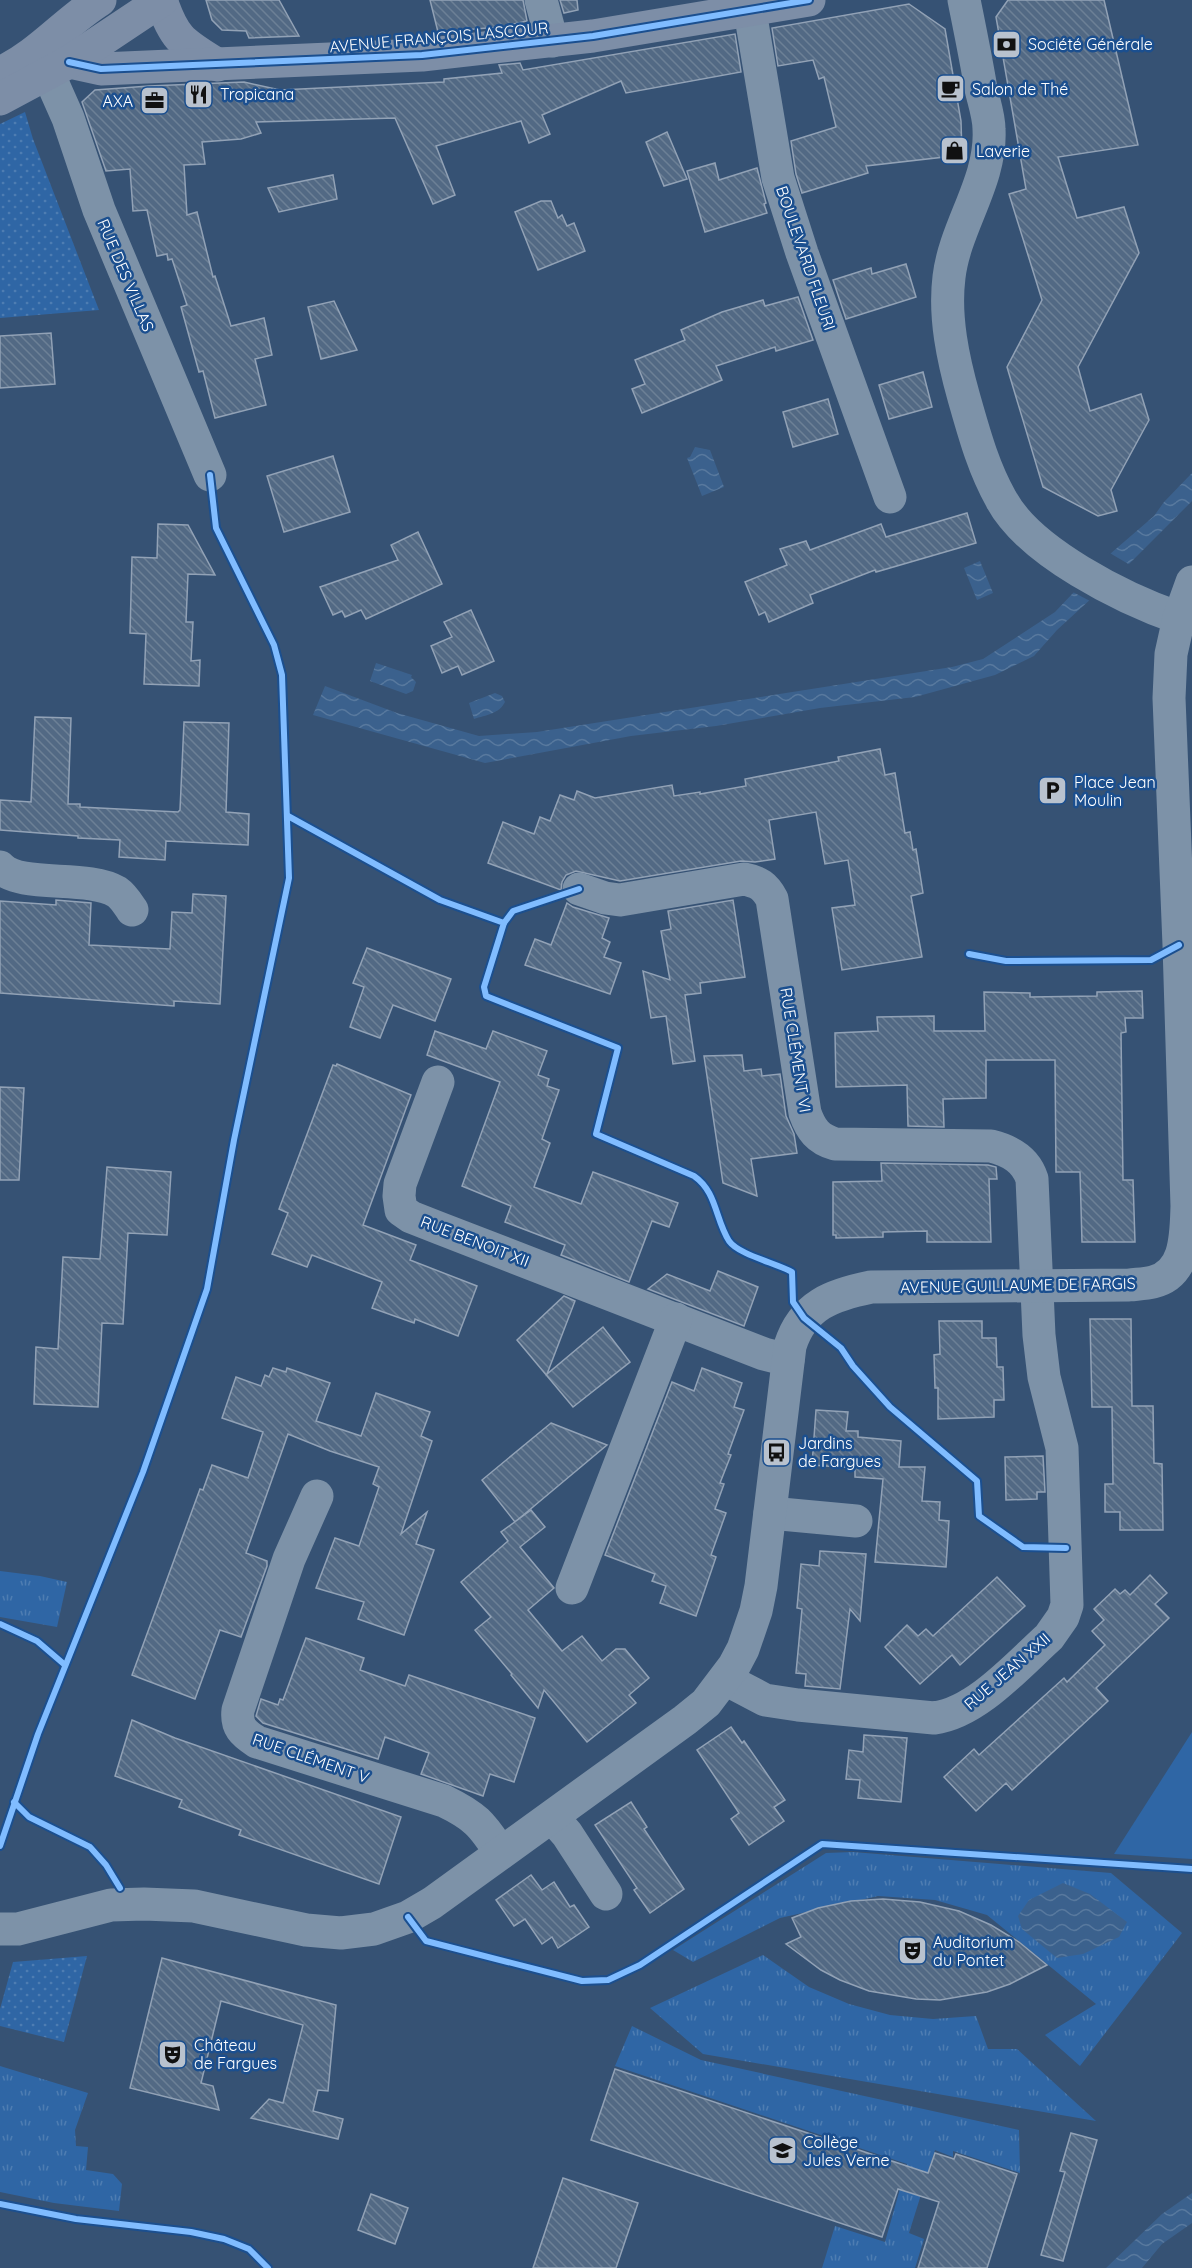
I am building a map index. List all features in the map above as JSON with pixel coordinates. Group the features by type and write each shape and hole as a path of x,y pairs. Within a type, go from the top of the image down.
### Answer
{"main road":[{"path":"2,81 80,12 100,0"},
{"path":"2,81 58,68 162,0 172,29 184,43 218,65"},
{"name":"AVENUE FRANÇOIS LASCOUR","path":"58,68 101,69 218,65 422,55 552,41 809,0"}],"street":[{"path":"542,0 552,41"},
{"path":"964,0 990,130 985,171 958,235 949,277 949,323 955,364 977,447 1001,500 1018,524 1041,544 1098,580 1179,618"},
{"name":"BOULEVARD FLEURI","path":"750,11 778,178 802,253 890,497"},
{"name":"RUE DES VILLAS","path":"58,68 68,118 99,210 210,475"},
{"name":"AVENUE GUILLAUME DE FARGIS","path":"0,1929 18,1929 111,1905 144,1904 194,1906 306,1930 341,1933 374,1929 408,1917 432,1903 685,1720 705,1703 725,1679 743,1649 756,1611 788,1360 795,1328 804,1318 821,1304 844,1293 871,1287 1129,1285 1155,1282 1182,1274 1187,1206 1169,698 1171,654 1179,618 1192,582"},
{"path":"0,867 4,872 20,877 99,884 119,893 132,910"},
{"name":"RUE CLÉMENT VI","path":"579,889 605,898 620,900 744,879 757,882 766,888 772,899 805,1113 815,1134 824,1140 853,1145 992,1146 1006,1150 1021,1160 1028,1167 1032,1179 1038,1286"},
{"name":"RUE BENOIT XII","path":"438,1082 400,1184 401,1210 411,1217 764,1354 788,1360"},
{"name":"RUE JEAN XXII","path":"725,1679 765,1700 934,1718 949,1716 979,1699 1054,1632 1063,1617 1066,1605 1062,1448 1044,1377 1039,1335 1038,1286"},
{"path":"572,1588 676,1319"},
{"name":"RUE CLÉMENT V","path":"317,1496 289,1559 238,1710 237,1721 243,1733 257,1742 444,1801 477,1820 500,1852"},
{"path":"770,1513 856,1521"},
{"path":"552,1817 567,1834 606,1894"}],"green space":[{"path":"25,112 33,139 99,310 0,318 0,124"},
{"path":"0,1571 67,1582 57,1627 0,1617"},
{"path":"1192,1732 1192,1859 1114,1854"},
{"path":"853,1852 1111,1873 1182,1933 1080,2066 1045,2035 1096,2004 987,1915 935,1900 878,1896 780,1918 693,1962 673,1950 826,1853"},
{"path":"763,1955 809,1987 849,2004 890,2015 933,2019 976,2016 988,2049 1017,2049 1096,2121 703,2054 650,2008"},
{"path":"87,1956 64,2042 0,2026 0,2009 13,1962"},
{"path":"632,2026 701,2060 1019,2130 1020,2173 953,2151 953,2157 935,2150 909,2233 924,2239 915,2268 822,2268 835,2226 885,2242 907,2164 615,2066"},
{"path":"0,2066 88,2093 75,2130 76,2146 88,2147 86,2170 113,2174 122,2184 119,2211 54,2203 0,2192"}],"water":[{"path":"695,447 710,450 724,487 702,496 687,458 690,457"},
{"path":"1192,473 1192,501 1129,564 1057,630 1034,656 995,675 915,697 820,708 716,726 631,736 485,763 313,715 325,686 397,713 479,736 537,732 952,667 983,659 1055,612 1110,554 1154,516"},
{"path":"980,561 993,593 977,600 964,568"},
{"path":"376,663 412,675 411,677 416,682 413,691 406,694 370,681"},
{"path":"495,693 502,696 505,702 502,706 492,714 474,719 469,703"},
{"path":"1063,1883 1090,1894 1127,1922 1119,1937 1083,1954 1057,1958 1022,1929 1018,1916 1029,1900"},
{"path":"1192,2193 1192,2223 1162,2244 1142,2268 1106,2268 1162,2214"}],"pier":[{"path":"1108,552 1130,565 1092,602 1071,591"}],"building":[{"path":"206,0 279,0 299,36 249,38 246,31 222,30 212,20"},
{"path":"430,0 523,0 527,21 500,27 438,32"},
{"path":"560,0 577,0 578,10 564,13"},
{"path":"1008,0 1104,0 1138,145 1058,157 1077,218 1124,207 1139,253 1078,367 1090,411 1141,394 1149,420 1111,490 1117,511 1098,516 1043,487 1007,367 1042,300 1009,194 1026,189 996,17"},
{"path":"909,4 945,29 961,121 962,155 866,166 868,173 802,193 796,174 791,141 836,127 824,77 819,79 813,60 778,66 772,28"},
{"path":"735,34 741,72 626,93 621,81 542,115 550,134 529,143 521,121 436,146 455,195 433,204 395,118 256,122 261,133 241,139 202,142 205,164 184,165 187,215 197,212 213,277 215,276 231,326 264,318 272,355 255,359 266,405 215,418 203,371 199,372 181,307 187,305 172,259 168,260 167,254 157,256 147,210 133,211 130,169 106,171 82,102 95,90 149,86 244,82 280,90 444,82 444,79 502,73 499,65 520,63 523,70"},
{"path":"667,132 687,179 664,186 646,142"},
{"path":"715,163 719,180 757,168 767,213 705,232 687,171"},
{"path":"333,175 337,199 279,212 268,188"},
{"path":"541,201 551,201 558,218 562,215 567,226 574,223 585,251 538,270 515,212"},
{"path":"906,264 916,297 846,319 833,280 871,268 872,274"},
{"path":"798,297 813,340 776,351 775,347 716,366 722,380 642,413 632,389 645,384 635,360 685,340 681,330 722,312 763,300 765,306"},
{"path":"334,301 357,350 321,359 308,307"},
{"path":"51,333 55,384 0,388 0,336"},
{"path":"923,372 932,407 889,419 879,385"},
{"path":"828,399 838,434 793,447 783,412"},
{"path":"333,456 350,512 284,532 267,476"},
{"path":"967,513 976,543 876,572 875,570 810,595 813,603 769,622 765,612 759,615 745,582 787,565 780,549 806,541 810,550 881,524 886,537"},
{"path":"158,524 188,525 215,575 188,574 186,622 193,622 191,661 200,660 199,686 144,684 146,634 130,633 132,557 157,558"},
{"path":"418,532 442,584 366,619 361,610 345,617 342,611 333,615 320,587 398,560 391,545"},
{"path":"471,610 494,661 462,675 458,666 442,673 431,646 452,637 444,622"},
{"path":"35,717 71,718 68,804 80,804 80,807 178,812 180,810 184,722 229,723 226,812 249,814 248,845 166,841 165,860 119,857 120,840 0,830 0,800 31,802"},
{"path":"880,749 885,775 895,773 905,833 910,832 913,850 916,849 923,893 911,896 922,957 842,970 832,908 855,905 848,860 825,864 816,812 769,820 775,859 755,862 741,861 620,881 576,871 566,875 561,890 488,863 503,822 534,834 540,817 550,821 560,795 574,800 577,791 595,798 672,785 674,796 700,792 700,794 746,786 745,779 839,761 838,757"},
{"path":"193,894 226,896 220,1004 174,1001 174,1006 0,993 0,901 56,905 56,900 91,903 89,945 170,949 172,912 192,913"},
{"path":"733,900 745,977 700,983 701,993 685,995 695,1061 673,1064 666,1016 651,1018 643,971 670,980 661,931 671,929 668,911"},
{"path":"567,903 609,918 602,938 610,942 604,957 621,963 610,994 525,965 535,939 551,945"},
{"path":"367,948 451,979 435,1021 393,1005 380,1038 350,1027 364,987 353,983"},
{"path":"1142,991 1143,1018 1125,1018 1126,1032 1121,1033 1123,1180 1133,1180 1135,1242 1082,1242 1080,1172 1056,1172 1055,1060 986,1060 986,1098 943,1099 944,1127 908,1126 907,1085 836,1087 835,1033 878,1031 877,1017 934,1016 934,1031 985,1031 984,992 1030,993 1030,997 1097,996 1097,992"},
{"path":"435,1031 486,1049 493,1031 547,1051 538,1075 549,1079 547,1086 559,1090 542,1139 550,1143 534,1187 581,1204 593,1172 678,1203 669,1227 652,1221 629,1282 561,1255 565,1245 505,1222 511,1206 462,1186 500,1082 427,1055"},
{"path":"742,1055 744,1071 761,1069 762,1076 780,1074 786,1116 794,1134 797,1153 751,1159 757,1196 723,1183 704,1056"},
{"path":"337,1064 411,1095 363,1225 416,1245 410,1260 477,1286 458,1336 415,1319 414,1323 372,1308 382,1282 312,1255 307,1267 272,1254 288,1213 279,1209 333,1065"},
{"path":"0,1087 24,1088 19,1180 0,1180"},
{"path":"881,1163 996,1167 997,1179 989,1179 991,1242 927,1242 927,1231 883,1232 883,1237 836,1238 836,1235 833,1235 833,1182 882,1181"},
{"path":"107,1167 171,1172 167,1235 128,1233 123,1324 102,1323 98,1407 34,1404 36,1347 58,1349 63,1257 100,1259"},
{"path":"718,1271 758,1287 744,1326 648,1289 667,1274 710,1291"},
{"path":"564,1296 575,1301 547,1374 603,1327 630,1362 573,1407 517,1340"},
{"path":"1090,1319 1131,1319 1132,1406 1153,1406 1154,1463 1162,1464 1163,1530 1120,1530 1120,1512 1105,1512 1105,1484 1113,1484 1112,1407 1092,1407"},
{"path":"939,1321 982,1321 982,1338 996,1338 997,1367 1003,1367 1004,1400 994,1400 994,1417 938,1419 938,1388 935,1388 934,1355 940,1354"},
{"path":"273,1368 286,1372 287,1368 330,1383 316,1421 361,1436 376,1393 430,1412 421,1436 432,1441 401,1534 427,1512 416,1544 434,1550 404,1635 358,1619 364,1602 316,1588 335,1538 359,1546 379,1487 373,1484 379,1467 288,1434 246,1553 267,1561 267,1566 241,1637 220,1630 195,1699 132,1675 200,1489 203,1490 212,1465 248,1478 263,1432 222,1418 236,1377 261,1386 265,1375 269,1377"},
{"path":"702,1368 742,1383 734,1407 744,1410 720,1483 724,1484 715,1509 726,1513 711,1555 716,1557 696,1616 660,1603 666,1586 652,1581 655,1574 605,1555 672,1382 694,1391"},
{"path":"816,1410 848,1412 846,1431 858,1431 858,1437 901,1441 899,1467 925,1467 922,1501 940,1502 939,1520 949,1521 946,1567 875,1562 883,1479 855,1477 855,1468 812,1465"},
{"path":"551,1423 607,1445 515,1522 482,1480"},
{"path":"1043,1456 1045,1492 1037,1492 1037,1499 1006,1500 1005,1457"},
{"path":"531,1510 545,1527 520,1547 554,1588 528,1610 562,1651 582,1636 602,1661 616,1649 625,1649 649,1678 629,1695 636,1703 587,1742 544,1690 538,1708 475,1630 491,1617 461,1582 508,1541 501,1532"},
{"path":"820,1551 866,1554 860,1621 850,1609 840,1689 805,1686 806,1674 796,1673 802,1609 797,1608 801,1564 819,1566"},
{"path":"1150,1575 1167,1593 1155,1604 1169,1618 1096,1688 1108,1701 1012,1790 1006,1783 976,1811 944,1777 974,1749 979,1755 1064,1678 1067,1682 1105,1645 1092,1631 1104,1620 1094,1609 1115,1589 1120,1594 1125,1590 1130,1595"},
{"path":"997,1577 1025,1606 960,1665 952,1655 920,1684 885,1647 907,1625 918,1636 926,1629 933,1636"},
{"path":"306,1638 364,1658 360,1670 405,1686 409,1675 535,1718 514,1782 490,1774 483,1796 421,1774 429,1753 385,1737 378,1759 263,1723 256,1716 261,1699 278,1705 280,1699 283,1700"},
{"path":"132,1720 175,1738 401,1817 379,1884 239,1835 241,1830 179,1807 182,1800 115,1776"},
{"path":"731,1727 742,1743 744,1741 785,1800 774,1807 784,1821 749,1845 731,1819 739,1813 697,1750"},
{"path":"864,1735 907,1738 901,1802 858,1798 860,1780 846,1779 849,1750 863,1752"},
{"path":"631,1802 647,1827 644,1829 684,1889 650,1913 634,1890 637,1888 595,1825"},
{"path":"531,1875 542,1890 554,1882 570,1907 574,1905 589,1927 558,1948 552,1937 542,1944 525,1919 514,1926 496,1900"},
{"name":"Auditorium du Pontet","path":"883,1899 920,1902 959,1911 991,1925 1019,1942 1047,1965 1010,1984 987,1992 940,2000 916,1999 869,1991 840,1980 821,1970 786,1944 801,1937 792,1918 818,1908 851,1901"},
{"name":"Château de Fargues","path":"162,1958 336,2005 328,2091 318,2090 313,2111 343,2119 338,2139 251,2118 269,2099 283,2103 303,2025 221,2001 201,2083 213,2086 219,2110 130,2088"},
{"path":"615,2069 928,2173 935,2153 954,2159 956,2154 1017,2174 987,2268 918,2268 939,2202 898,2189 882,2237 591,2140"},
{"path":"1071,2133 1097,2140 1063,2261 1041,2255 1065,2172 1060,2171"},
{"path":"563,2178 638,2203 616,2268 533,2268"},
{"path":"371,2194 408,2208 395,2244 358,2230"}],"cycle path":[{"path":"69,62 101,69 422,55 593,36 809,0"},
{"path":"0,1846 38,1734 143,1472 207,1289 234,1140 289,878 282,675 274,645 216,528 210,475"},
{"path":"288,816 440,900 504,923 484,987 486,996 618,1048 596,1134 694,1176 702,1182 729,1241 749,1255 792,1272 793,1302 804,1318 841,1348 853,1366 890,1407 977,1481 979,1516 1023,1547 1066,1548"},
{"path":"504,923 513,911 579,889"},
{"path":"969,954 1006,961 1151,960 1179,945"},
{"path":"0,1624 37,1641 65,1665"},
{"path":"14,1802 29,1817 90,1847 106,1865 120,1888"},
{"path":"408,1917 426,1941 582,1981 608,1980 640,1965 822,1844 1192,1869"},
{"path":"0,2204 76,2219 191,2232 224,2239 249,2249 268,2268"}],"place":[{"name":"Société Générale","path":"1007,44"},
{"name":"Salon de Thé","path":"951,89"},
{"name":"Tropicana","path":"199,94"},
{"name":"AXA","path":"154,101"},
{"name":"Laverie","path":"955,151"},
{"name":"Place Jean Moulin","path":"1053,791"},
{"name":"Jardins de Fargues","path":"777,1452"},
{"name":"Auditorium du Pontet","path":"912,1951"},
{"name":"Château de Fargues","path":"173,2054"},
{"name":"Collège Jules Verne","path":"782,2151"}]}
